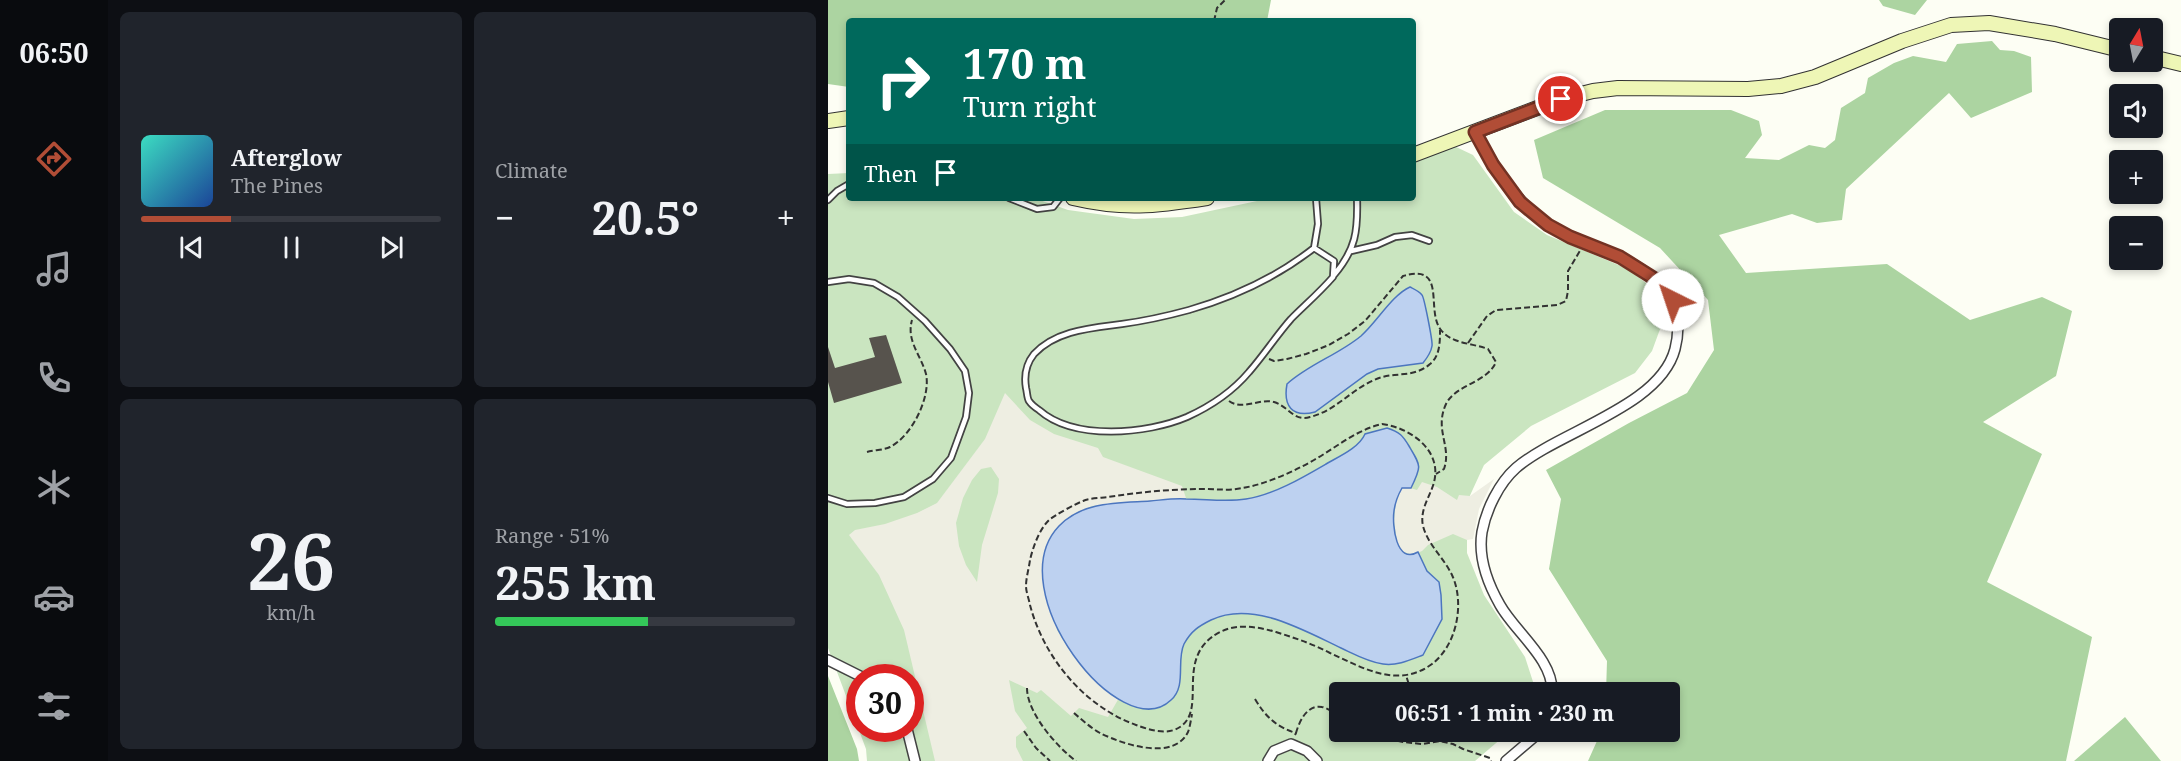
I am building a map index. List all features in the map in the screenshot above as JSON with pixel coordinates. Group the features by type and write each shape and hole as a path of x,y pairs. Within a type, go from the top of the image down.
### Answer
{"main road":[{"path":"1416,154 1561,99 1593,91 1618,88 1748,89 1781,86 1815,77 1902,41 1951,25 1989,23 2055,34 2109,47"},
{"path":"2163,60 2181,64"},
{"path":"828,122 846,119"},
{"path":"1085,201 1101,205 1135,207 1183,201"}],"street":[{"path":"1475,132 1493,165 1520,202 1548,225 1570,237 1620,257 1655,279 1673,300 1679,324 1669,366 1654,384 1632,400 1515,469 1489,508 1482,532 1481,552 1486,573 1500,606 1547,668 1551,682"},
{"path":"828,660 846,669"},
{"path":"911,742 915,761"},
{"path":"1511,759 1529,742"},
{"path":"1268,761 1275,750 1291,744 1307,751 1317,761"}],"lane":[{"path":"828,200 846,186"},
{"path":"1017,201 1037,208 1053,207 1058,201"},
{"path":"1316,201 1318,224 1314,248 1271,278 1190,310 1123,324 1089,327 1054,339 1034,355 1024,375 1029,401 1047,417 1072,426 1101,431 1133,431 1187,417 1222,396 1249,373 1292,318 1333,277 1348,258 1356,239 1357,201"},
{"path":"1351,251 1404,236 1412,235 1429,241"},
{"path":"1314,248 1334,261 1333,277"},
{"path":"828,282 849,279 874,284 898,297 950,349 965,371 969,393 966,417 951,458 933,479 904,497 875,503 847,504 828,498"}],"path":[{"path":"1215,18 1217,8 1225,0"},
{"path":"1468,343 1487,316 1496,310 1557,305 1566,301 1568,271 1586,242"},
{"path":"1222,396 1233,404 1274,402 1302,419 1330,409 1373,380 1421,371 1433,362 1438,353 1440,329 1434,312 1434,288 1426,277 1411,273 1403,276 1365,321 1329,345 1287,359 1274,361 1261,356"},
{"path":"867,452 891,446 913,426 924,399 926,375 909,330 914,312"},
{"path":"1436,474 1444,469 1448,458 1440,428 1446,403 1454,394 1493,369 1496,362 1488,349 1451,339 1440,329"},
{"path":"1074,714 1100,732 1133,745 1166,751 1175,747 1189,731 1192,712 1192,670 1197,655 1217,634 1239,627 1268,630 1290,636 1373,672 1388,676 1420,671 1435,662 1444,652 1457,620 1457,590 1453,577 1427,537 1422,523 1423,509 1436,474 1430,452 1419,440 1406,430 1382,424 1366,428 1311,462 1246,488 1147,492 1084,500 1050,520 1032,547 1026,586 1035,623 1057,663 1080,691 1110,714 1123,720 1161,732 1174,730 1184,723 1192,712"},
{"path":"1406,675 1407,682"},
{"path":"1027,688 1030,706 1046,730 1065,753 1076,761"},
{"path":"1255,699 1264,715 1274,723 1296,733"},
{"path":"1294,746 1299,721 1313,708 1322,707 1329,711"},
{"path":"1024,731 1036,748 1050,761"},
{"path":"1405,742 1422,744 1434,742"},
{"path":"1444,742 1490,758 1491,761"}],"green space":[{"path":"828,0 1271,0 1268,18 846,18 846,87 828,84"},
{"path":"1879,0 1927,0 1915,15 1883,6"},
{"path":"1992,41 2000,50 2014,51 2031,57 2032,92 1971,118 1949,93 1846,189 1842,220 1817,223 1792,214 1719,235 1746,273 1887,264 1970,320 2042,297 2072,311 2056,376 1983,422 2042,454 1987,582 2092,637 2066,761 1588,761 1597,742 1680,742 1680,682 1606,682 1607,661 1549,569 1561,499 1546,470 1687,393 1714,350 1708,300 1660,248 1543,178 1534,140 1605,110 1731,110 1759,121 1762,135 1745,158 1779,160 1809,145 1825,148 1835,140 1841,108 1865,93 1868,78 1894,63 1913,56 1946,62 1957,44"},
{"path":"1454,146 1473,155 1514,212 1547,235 1628,269 1646,283 1657,302 1663,321 1652,351 1635,373 1531,426 1484,465 1467,502 1467,553 1484,595 1525,657 1533,682 1329,682 1329,742 1497,742 1475,761 867,761 863,742 924,742 924,664 846,664 846,696 828,648 828,174 846,173 846,201 1042,201 1068,210 1134,219 1182,217 1257,201 1416,201 1416,160"},
{"path":"828,676 846,721 846,742 854,742 859,761 828,761"},
{"path":"2125,717 2161,761 2074,761"}],"shaded area":[{"path":"1005,393 1030,420 1054,434 1098,448 1103,457 1182,486 1186,498 1092,506 1076,513 1060,525 1049,540 1057,630 1088,674 1119,698 1108,717 1079,708 1071,716 1041,690 1037,693 1009,680 1015,711 1027,728 1016,737 1016,747 1023,761 935,761 924,715 924,664 912,664 904,630 879,575 849,535 855,530 885,524 937,503 985,439","holes":["991,467 999,479 998,493 982,545 977,582 966,565 959,546 956,523 963,498 972,480 981,469"]},
{"path":"1494,479 1479,509 1473,539 1467,540 1453,534 1428,545 1413,555 1401,551 1397,543 1394,521 1396,500 1402,488 1417,490 1422,482 1437,487 1457,500 1459,495 1470,496"}],"water":[{"path":"1410,287 1422,295 1430,329 1432,346 1423,363 1378,369 1367,374 1315,412 1300,413 1291,409 1286,398 1287,384 1361,336 1397,296"},
{"path":"1387,428 1403,437 1419,466 1411,488 1402,488 1396,502 1394,517 1397,542 1405,553 1411,555 1418,552 1427,571 1439,582 1442,619 1423,655 1398,663 1377,663 1277,620 1243,613 1227,615 1207,622 1189,636 1182,651 1180,681 1176,694 1171,700 1149,709 1124,702 1098,683 1073,655 1054,622 1044,587 1044,554 1059,526 1068,518 1090,508 1113,503 1177,499 1231,500 1267,494 1342,455 1358,444 1365,434"}],"building":[{"path":"886,335 902,383 834,403 828,382 828,347 835,368 875,357 869,338"}],"route":[{"path":"1561,99 1475,132 1493,165 1520,202 1548,225 1570,237 1620,257 1655,279 1673,300"}]}
